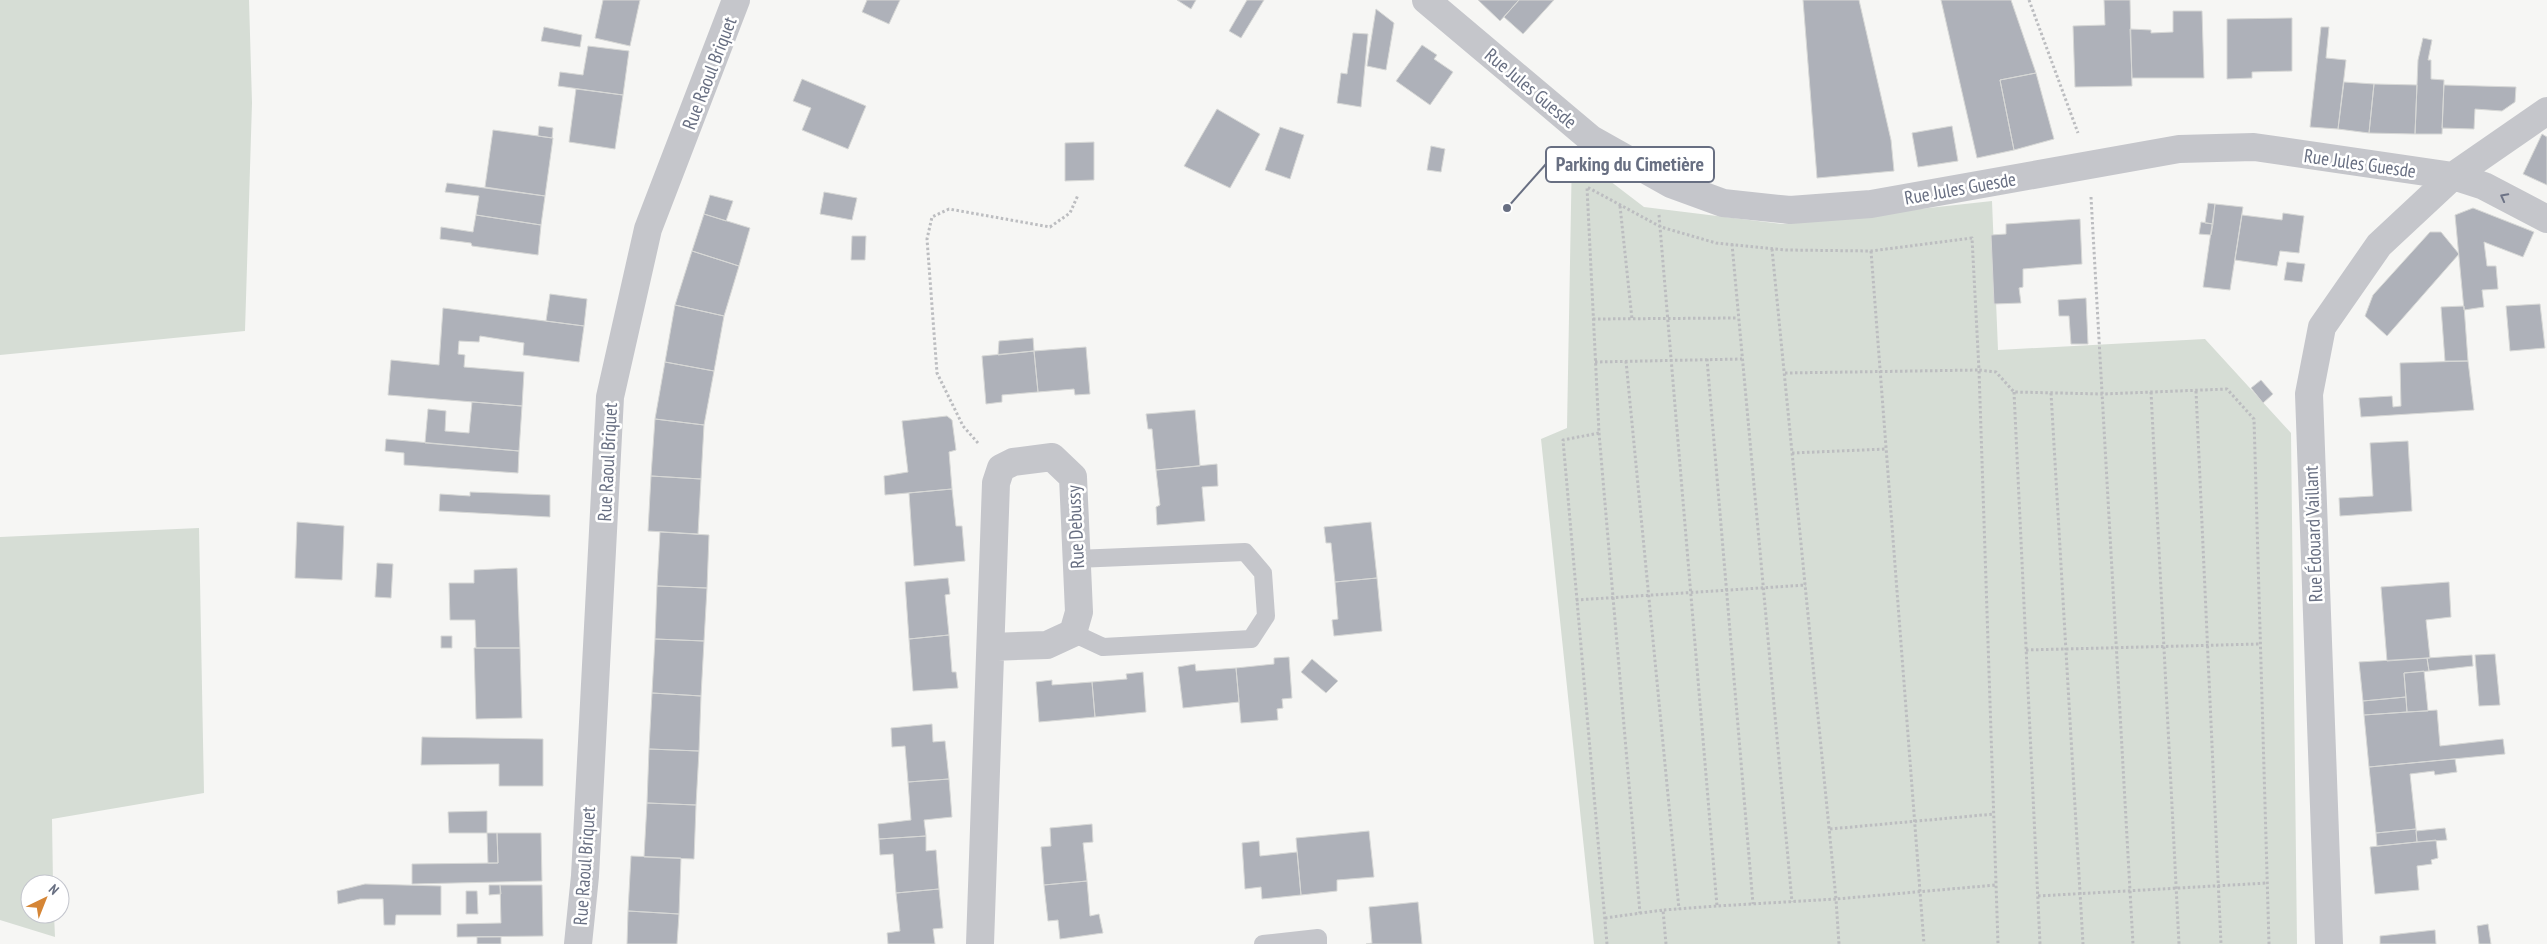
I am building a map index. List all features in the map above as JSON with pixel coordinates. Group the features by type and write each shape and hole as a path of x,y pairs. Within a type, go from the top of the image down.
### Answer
{"street":[{"name":"Rue Raoul Briquet","path":"578,944 585,876 610,397 648,229 736,0"},
{"name":"Rue Jules Guesde","path":"1426,0 1591,139 1671,184 1723,203 1790,210 1871,204 2179,149 2254,147 2453,176 2484,186 2547,219"},
{"name":"Rue Édouard Vaillant","path":"2329,944 2309,394 2322,327 2379,245 2453,176 2547,111"},
{"name":"Rue Debussy","path":"1001,468 1013,462 1052,458 1073,477 1079,612 1073,633"},
{"path":"980,944 996,483 1001,468"},
{"path":"991,647 1047,645 1073,633"}],"lane":[{"path":"1073,633 1103,647 1251,639 1266,616 1263,573 1245,552 1076,559"},
{"path":"1263,944 1318,938 1318,944"}],"path":[{"path":"2029,0 2090,166 2132,944"},
{"path":"1671,184 1659,208 1660,227 1717,906"},
{"path":"1640,913 1599,433 1587,188 1660,227 1716,243 1772,249 1871,250 1972,238 1979,370 1998,944"},
{"path":"1001,468 963,426 937,373 927,239 932,217 949,209 1050,228 1070,213 1078,195"},
{"path":"1620,206 1632,319"},
{"path":"1732,244 1792,902"},
{"path":"1772,249 1830,829 1839,944"},
{"path":"1871,250 1924,944"},
{"path":"1593,319 1738,318"},
{"path":"1596,362 1742,359"},
{"path":"1707,360 1754,904"},
{"path":"1626,361 1679,909"},
{"path":"1785,373 1979,370 1996,372 2014,392 2040,944"},
{"path":"2014,392 2103,394 2227,389 2254,419 2269,944"},
{"path":"2196,391 2221,944"},
{"path":"2151,392 2179,944"},
{"path":"2051,393 2083,944"},
{"path":"1599,433 1563,440 1607,944"},
{"path":"1792,453 1886,449"},
{"path":"1576,600 1806,585"},
{"path":"2026,650 2260,644"},
{"path":"1830,829 1994,814"},
{"path":"2038,896 2267,883"},
{"path":"1605,918 1663,910 1836,899 1996,885"},
{"path":"1663,910 1666,944"}],"shaded area":[{"path":"0,0 249,0 252,103 245,331 0,355"},
{"path":"1572,152 1644,207 1783,224 1992,201 1998,350 2205,339 2291,433 2297,944 1594,944 1541,439 1567,428"},
{"path":"199,528 204,793 52,819 53,874 20,874 20,924 54,924 55,937 0,920 0,537"}],"building":[{"path":"603,0 640,0 630,46 595,38"},
{"path":"867,0 900,0 889,24 862,12"},
{"path":"1177,0 1196,0 1191,9"},
{"path":"1247,0 1264,0 1241,38 1229,31"},
{"path":"1478,0 1519,0 1500,21"},
{"path":"1519,0 1554,0 1523,34 1504,17"},
{"path":"1803,0 1859,0 1891,140 1894,171 1817,178"},
{"path":"1941,0 2011,0 2036,73 2000,80 2014,150 1977,158"},
{"path":"2104,0 2130,0 2132,86 2075,87 2073,26 2105,25"},
{"path":"1376,9 1394,23 1386,70 1367,66"},
{"path":"2173,11 2202,11 2204,78 2132,78 2130,29 2151,30 2151,33 2173,32"},
{"path":"2292,18 2292,71 2252,72 2252,78 2227,79 2227,19"},
{"path":"544,27 582,35 580,47 541,41"},
{"path":"2321,27 2329,27 2326,58 2346,60 2338,129 2310,127"},
{"path":"1353,33 1368,34 1361,107 1337,103 1341,73 1347,74"},
{"path":"2423,38 2432,40 2428,60 2431,60 2431,79 2444,80 2442,134 2415,134 2418,60"},
{"path":"1422,45 1437,55 1434,59 1453,72 1430,105 1396,81"},
{"path":"588,46 629,51 623,95 558,86 560,72 583,75"},
{"path":"2036,73 2054,139 2014,150 2000,80"},
{"path":"802,79 866,106 848,149 802,130 811,108 793,101"},
{"path":"2344,82 2374,84 2369,133 2338,129"},
{"path":"2374,84 2417,85 2415,134 2369,133"},
{"path":"2444,85 2516,87 2515,102 2502,111 2475,109 2474,129 2442,128"},
{"path":"576,89 623,95 615,149 569,142"},
{"path":"1217,109 1260,134 1230,188 1184,166"},
{"path":"539,126 553,128 552,138 538,136"},
{"path":"1952,126 1958,161 1918,167 1912,133"},
{"path":"1280,127 1304,135 1290,179 1265,170"},
{"path":"493,130 553,138 545,196 485,187"},
{"path":"2542,134 2547,137 2547,185 2523,174"},
{"path":"1094,142 1094,180 1065,181 1065,143"},
{"path":"1431,146 1445,149 1441,172 1427,170"},
{"path":"447,183 545,196 541,225 476,215 479,196 445,192"},
{"path":"824,192 857,198 852,220 820,214"},
{"path":"710,195 733,201 726,221 704,214"},
{"path":"2208,203 2215,204 2213,224 2205,223"},
{"path":"2215,204 2243,207 2230,290 2203,287"},
{"path":"2473,208 2534,232 2523,257 2484,242 2487,266 2496,266 2498,289 2482,290 2484,307 2464,310 2455,215"},
{"path":"2283,213 2304,216 2299,253 2280,251 2277,266 2235,260 2242,215 2282,220"},
{"path":"704,214 750,228 739,266 692,251"},
{"path":"476,215 541,225 538,255 472,246 471,243 440,239 441,227 473,232"},
{"path":"2080,219 2082,264 2023,269 2023,287 2019,288 2021,303 1994,304 1991,235 2006,234 2006,224"},
{"path":"2201,222 2213,224 2211,235 2199,234"},
{"path":"2430,232 2441,232 2459,254 2387,336 2365,316 2373,295"},
{"path":"852,236 866,236 865,260 851,260"},
{"path":"692,251 739,266 724,316 675,305"},
{"path":"2287,262 2305,264 2302,282 2284,280"},
{"path":"550,294 587,299 584,326 546,321"},
{"path":"2086,298 2088,344 2071,344 2069,316 2059,316 2058,300"},
{"path":"2540,304 2545,348 2510,351 2506,306"},
{"path":"675,305 724,316 714,371 665,362"},
{"path":"2464,306 2468,361 2445,361 2441,307"},
{"path":"443,308 584,326 579,362 523,355 524,343 480,336 479,342 459,341 458,354 465,355 464,367 524,372 522,406 388,395 391,360 439,365"},
{"path":"1033,338 1034,351 998,355 999,341"},
{"path":"1086,347 1090,394 1075,395 1074,389 1038,392 1034,351"},
{"path":"1034,351 1038,392 1002,395 1002,402 986,404 982,356"},
{"path":"2468,361 2474,410 2361,417 2359,398 2392,396 2393,407 2401,406 2400,363"},
{"path":"665,362 714,371 704,425 655,419"},
{"path":"2261,380 2273,394 2263,403 2251,388"},
{"path":"472,402 522,406 519,451 425,443 428,409 446,411 445,431 469,433"},
{"path":"1195,410 1200,466 1156,470 1152,429 1148,429 1146,414"},
{"path":"947,416 952,420 956,450 949,452 952,489 885,495 884,476 908,472 902,421"},
{"path":"655,419 704,425 701,479 651,476"},
{"path":"386,439 519,451 518,473 404,465 404,453 385,451"},
{"path":"2408,441 2412,511 2340,516 2339,498 2373,496 2370,443"},
{"path":"1217,464 1218,486 1202,487 1205,521 1157,525 1156,507 1160,505 1156,470"},
{"path":"651,476 701,479 698,534 648,531"},
{"path":"952,489 956,526 962,526 965,561 914,566 909,493"},
{"path":"470,492 550,495 550,517 439,511 440,494 470,496"},
{"path":"297,522 344,526 342,580 295,578"},
{"path":"1371,522 1377,578 1335,582 1331,543 1326,543 1324,527"},
{"path":"660,532 709,535 707,588 657,586"},
{"path":"377,563 393,564 391,598 375,597"},
{"path":"517,568 520,648 476,648 475,620 450,620 449,583 474,583 474,570"},
{"path":"948,578 950,594 945,595 949,635 909,639 905,582"},
{"path":"1377,578 1382,631 1334,636 1332,620 1338,619 1335,582"},
{"path":"2449,582 2451,617 2426,620 2430,658 2387,661 2381,587"},
{"path":"657,586 707,588 704,641 655,639"},
{"path":"949,635 952,672 956,672 958,688 913,691 909,639"},
{"path":"441,636 452,636 452,648 441,648"},
{"path":"655,639 704,641 701,696 652,693"},
{"path":"474,648 520,648 522,718 476,719"},
{"path":"2495,654 2500,705 2479,706 2475,655"},
{"path":"2472,655 2473,666 2429,671 2427,658"},
{"path":"1289,657 1292,698 1282,699 1283,708 1277,709 1278,720 1241,723 1236,668 1274,664 1274,658"},
{"path":"2427,658 2429,671 2404,673 2406,697 2363,701 2359,662"},
{"path":"1312,659 1338,681 1326,693 1301,672"},
{"path":"1195,664 1196,671 1236,668 1239,702 1183,708 1178,667"},
{"path":"2424,671 2428,711 2407,712 2404,673"},
{"path":"1143,672 1146,712 1095,717 1092,682 1127,679 1126,674"},
{"path":"1052,680 1052,685 1092,682 1095,717 1039,722 1036,682"},
{"path":"652,693 701,696 699,751 649,749"},
{"path":"2406,697 2407,712 2364,715 2363,701"},
{"path":"2437,710 2440,746 2503,739 2505,754 2369,767 2364,715"},
{"path":"932,724 933,742 945,741 949,779 908,782 905,746 892,747 891,728"},
{"path":"422,737 543,739 543,786 499,786 499,764 421,765"},
{"path":"649,749 699,751 696,805 647,803"},
{"path":"2455,759 2457,772 2435,775 2434,771 2410,774 2416,829 2376,833 2369,767"},
{"path":"949,779 952,817 924,820 926,836 879,839 878,824 911,820 908,782"},
{"path":"647,803 696,805 694,859 644,857"},
{"path":"487,811 487,833 449,833 448,812"},
{"path":"1092,824 1093,842 1083,843 1087,881 1044,885 1041,847 1051,846 1050,828"},
{"path":"2445,828 2447,840 2417,842 2416,831"},
{"path":"2416,829 2417,842 2377,846 2376,833"},
{"path":"1369,831 1374,877 1337,880 1337,891 1301,895 1296,838"},
{"path":"487,833 497,833 498,863 488,863"},
{"path":"497,833 541,833 542,881 412,884 412,864 498,863"},
{"path":"926,836 926,851 936,850 939,889 896,893 893,854 880,855 879,839"},
{"path":"2436,840 2438,858 2431,860 2432,864 2417,866 2419,890 2375,894 2370,847"},
{"path":"1259,841 1260,856 1297,852 1301,895 1262,899 1261,887 1245,889 1242,843"},
{"path":"631,856 681,858 679,914 628,911"},
{"path":"1087,881 1090,916 1099,914 1103,933 1060,939 1058,920 1048,921 1044,885"},
{"path":"365,884 441,886 441,915 396,915 395,925 384,925 383,899 360,899 338,904 337,891"},
{"path":"489,885 500,885 501,894 489,895"},
{"path":"500,885 542,885 543,936 457,937 457,924 501,923"},
{"path":"939,889 943,928 933,929 935,944 888,944 887,933 900,931 896,893"},
{"path":"466,891 477,891 478,914 466,914"},
{"path":"1418,902 1422,944 1366,944 1372,943 1369,907"},
{"path":"628,911 679,914 677,944 627,944"},
{"path":"2488,924 2491,944 2479,944 2477,926"},
{"path":"2435,930 2436,944 2380,944 2380,936"},
{"path":"477,937 501,937 501,944 477,944"}],"place":[{"name":"Parking du Cimetière","path":"1507,208"}]}
